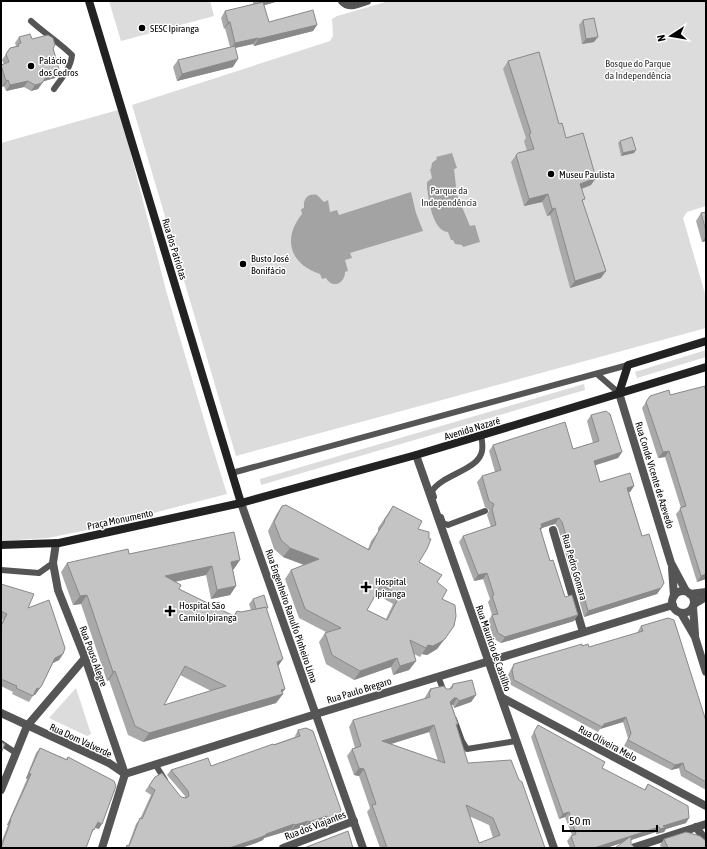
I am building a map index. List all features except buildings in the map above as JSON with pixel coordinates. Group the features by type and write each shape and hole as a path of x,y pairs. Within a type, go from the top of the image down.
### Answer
{"main road":[{"name":"Rua dos Patriotas","path":"89,1 241,503"},
{"path":"619,393 628,364 706,341"},
{"name":"Avenida Nazaré","path":"241,503 416,455 706,367"},
{"name":"Praça Monumento","path":"1,545 56,543 241,503"}],"street":[{"path":"342,1 350,6 367,1"},
{"name":"Rua Conde Vicente de Azevedo","path":"619,393 671,563 688,592"},
{"name":"Rua Mauricio de Castilho","path":"416,455 554,848"},
{"name":"Rua Engenheiro Ranulfo Pinheiro Lima","path":"241,503 363,848"},
{"name":"Rua Pedro Gomara","path":"554,530 583,632"},
{"name":"Rua Pouso Alegre","path":"56,543 54,563 58,590 85,658 126,774"},
{"name":"Rua Conde Vicente de Azevedo","path":"671,563 673,601"},
{"path":"706,592 679,592 673,601 676,610 688,612 693,605 706,597"},
{"path":"688,592 694,598 695,637"},
{"name":"Rua Paulo Bregaro","path":"126,774 583,632 673,601"},
{"path":"681,612 695,637 706,672"},
{"path":"1,790 27,726 85,658"},
{"name":"Rua Oliveira Melo","path":"501,697 706,806"},
{"name":"Rua Dom Valverde","path":"1,713 109,763 126,774"},
{"path":"102,848 126,774"},
{"name":"Rua dos Viajantes","path":"283,848 354,821"},
{"path":"632,848 706,824"},
{"path":"696,827 706,841"}],"lane":[{"path":"31,21 61,44 72,55 72,61 54,89"},
{"path":"232,473 597,374 628,364"},
{"path":"597,374 619,393"},
{"path":"481,435 483,446 482,453 479,458 462,471 441,481 432,490 443,523 448,524 484,512"},
{"path":"1,570 39,573 54,563"},
{"path":"438,676 444,692"},
{"path":"452,713 462,741 467,749 516,741"},
{"path":"1,744 16,753"},
{"path":"155,764 171,787"}],"green space":[{"name":"SESC Ipiranga","path":"109,1 210,1 214,16 121,41"},
{"name":"Parque da Independência","path":"389,1 706,1 706,206 687,212 683,218 706,297 706,328 236,456 132,105 330,41 333,36 332,19 337,16"},
{"path":"118,110 167,294 227,494 87,530 48,538 1,541 1,143"},
{"path":"706,350 706,357 637,378 635,372"},
{"path":"584,384 585,390 261,485 260,479"},
{"path":"76,688 91,734 87,736 49,718"}],"shaded area":[{"path":"452,153 457,168 454,169 457,195 470,226 475,225 480,242 463,247 462,245 455,244 453,240 451,240 448,232 443,231 435,221 430,206 428,192 427,182 432,178 430,169 432,163 437,159 436,157"},
{"path":"411,192 416,213 423,231 350,253 352,258 345,260 348,271 345,272 343,280 338,284 332,283 326,278 322,279 320,274 310,270 302,264 292,250 292,233 302,214 301,209 304,208 305,199 311,195 317,195 324,202 328,200 330,212 337,210 339,215"}],"place":[{"name":"SESC Ipiranga","path":"142,28"},
{"name":"Palácio dos Cedros","path":"31,66"},
{"name":"Museu Paulista","path":"551,174"},
{"name":"Busto José Bonifácio","path":"243,264"},
{"name":"Hospital Ipiranga","path":"366,587"},
{"name":"Hospital São Camilo Ipiranga","path":"170,611"}],"park label":[{"name":"Bosque do Parque da Independência","path":"638,68"}]}
